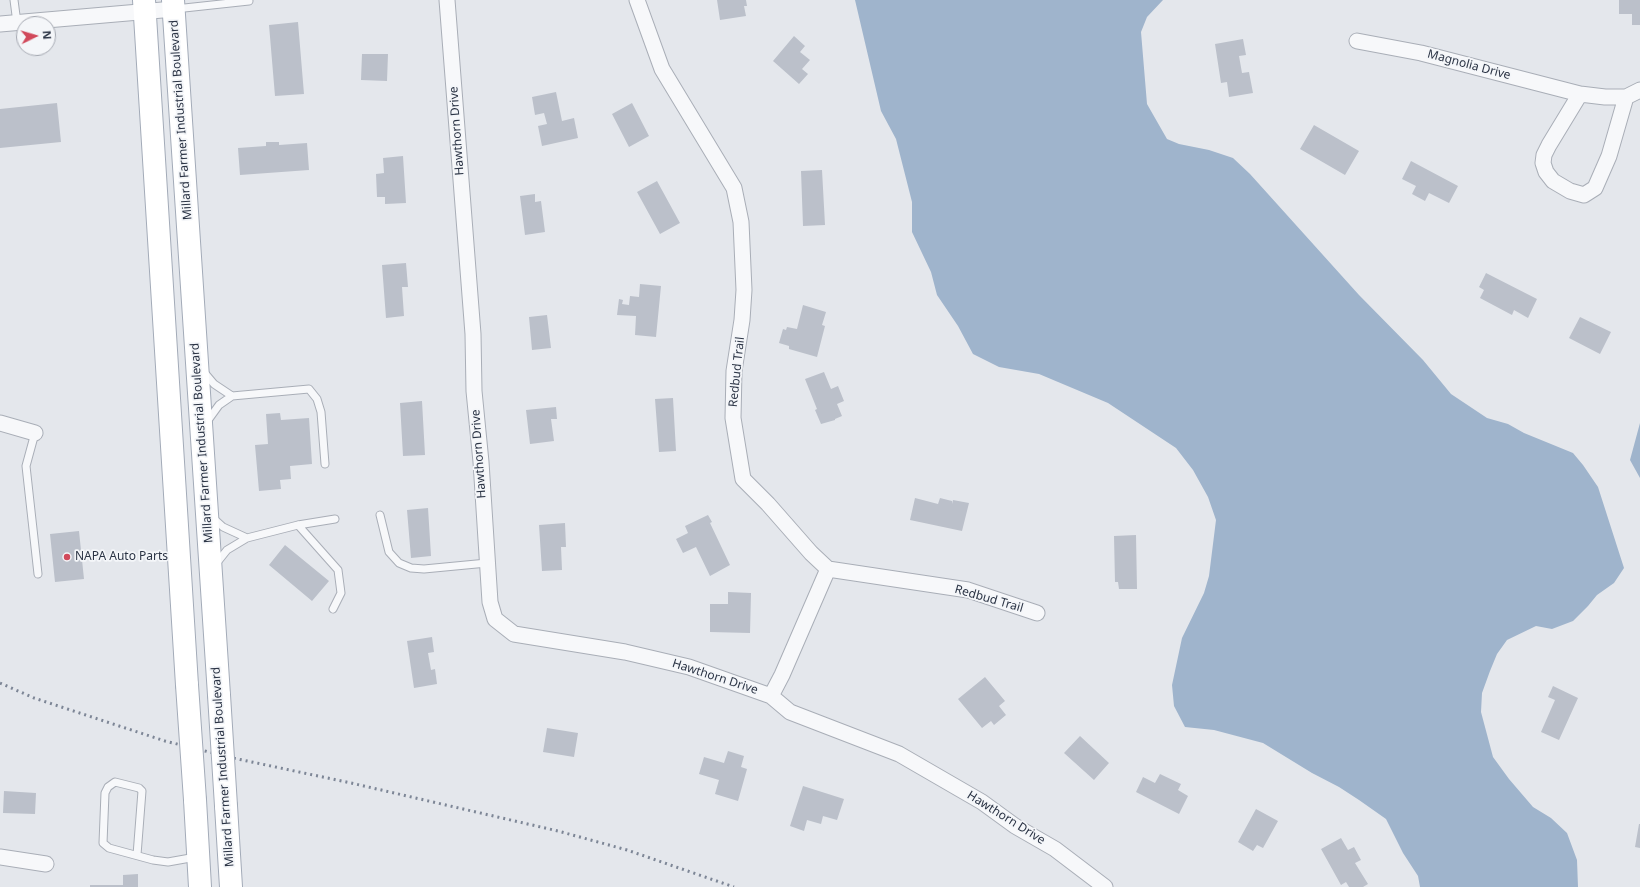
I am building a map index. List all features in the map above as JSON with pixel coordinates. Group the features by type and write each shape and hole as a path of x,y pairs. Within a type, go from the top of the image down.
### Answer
{"main road":[{"name":"Millard Farmer Industrial Boulevard","path":"174,4 231,887"},
{"path":"145,6 200,887"}],"street":[{"name":"Hawthorn Drive","path":"447,0 473,334 474,391 481,462 490,602 495,618 514,634 626,652 689,667 771,696 790,712 899,754 982,802 1015,826 1055,849 1105,887"},
{"name":"Redbud Trail","path":"637,0 662,69 734,188 741,222 744,290 742,320 734,371 733,418 743,479 768,504 811,553 828,569 968,590 1037,613"},
{"path":"56,18 145,6 174,4"},
{"path":"0,24 16,23"},
{"name":"Magnolia Drive","path":"1356,41 1421,52 1580,94 1605,97 1626,97 1640,90"},
{"path":"1580,94 1549,145 1544,155 1543,163 1546,172 1554,181 1570,191 1584,195 1595,188 1609,156 1626,97"},
{"path":"0,423 35,433"},
{"name":"Hawthorn Drive","path":"771,696 782,675 828,569"},
{"path":"0,857 46,864"}],"lane":[{"path":"14,0 16,16"},
{"path":"174,4 248,1"},
{"path":"197,364 214,384 232,396"},
{"path":"201,430 219,405 232,396 309,389 317,398 321,412 324,464"},
{"path":"35,433 26,466 38,574"},
{"path":"207,512 223,527 247,538"},
{"path":"380,515 389,552 399,563 411,568 424,569 487,563"},
{"path":"211,571 227,550 247,538 298,525 335,519"},
{"path":"298,525 338,570 341,593 333,609"},
{"path":"137,856 142,791 139,788 115,782 108,787 106,793 103,843 109,848 137,856 168,862 198,856"}],"water":[{"path":"855,0 1163,0 1147,17 1141,32 1147,104 1167,139 1179,144 1209,150 1233,158 1250,174 1359,295 1423,360 1451,394 1487,418 1508,424 1524,433 1573,453 1583,465 1598,487 1624,568 1614,583 1597,595 1573,621 1552,629 1536,626 1507,640 1497,654 1482,693 1481,712 1493,757 1509,779 1533,807 1551,818 1567,833 1577,860 1578,887 1420,887 1418,876 1403,853 1386,819 1359,800 1263,743 1214,730 1185,727 1174,706 1172,685 1182,638 1204,593 1209,576 1216,520 1208,497 1193,470 1176,448 1108,403 1039,374 999,367 973,354 958,326 937,295 931,272 912,232 912,202 896,139 881,111"},
{"path":"1640,423 1640,478 1630,460"}],"building":[{"path":"717,0 746,0 747,6 744,6 746,16 720,20"},
{"path":"1619,0 1640,0 1640,25 1632,25 1632,14 1619,14"},
{"path":"298,22 304,94 275,96 269,25"},
{"path":"794,36 805,46 800,52 810,60 802,69 808,74 799,84 773,61"},
{"path":"1243,39 1246,55 1239,56 1242,73 1249,72 1253,93 1229,97 1227,82 1221,83 1215,44"},
{"path":"362,54 388,54 387,81 361,80"},
{"path":"556,92 562,121 574,118 578,138 542,146 538,126 547,124 544,113 535,115 532,97"},
{"path":"57,103 61,142 0,148 0,109"},
{"path":"632,103 649,136 629,147 612,114"},
{"path":"1314,125 1359,151 1345,175 1300,149"},
{"path":"266,142 279,142 279,145 307,143 309,170 240,175 238,148 266,146"},
{"path":"403,156 406,203 385,204 385,197 377,197 376,174 384,173 383,158"},
{"path":"1411,161 1458,186 1449,203 1429,193 1425,201 1412,194 1416,186 1402,179"},
{"path":"822,170 825,225 803,226 801,171"},
{"path":"657,181 680,223 660,234 637,192"},
{"path":"535,194 535,202 541,201 545,232 525,235 520,196"},
{"path":"406,263 408,287 402,287 404,316 386,318 382,265"},
{"path":"1486,273 1537,299 1528,318 1514,310 1512,315 1480,298 1484,290 1479,287"},
{"path":"640,284 661,286 656,337 635,335 636,316 617,315 619,299 623,300 622,304 629,305 630,296 639,297"},
{"path":"803,305 826,312 822,325 825,326 817,357 789,349 789,346 779,343 783,329 786,330 787,327 797,329"},
{"path":"547,315 551,348 532,350 529,317"},
{"path":"1580,317 1611,332 1600,354 1569,338"},
{"path":"824,372 831,389 838,386 844,401 837,404 842,416 835,420 821,424 815,410 817,409 805,379"},
{"path":"673,398 676,451 659,452 655,399"},
{"path":"422,401 425,455 403,456 400,403"},
{"path":"556,407 557,419 551,419 554,441 530,444 526,410"},
{"path":"280,413 281,420 309,418 312,464 290,466 291,479 280,480 281,489 259,491 255,445 268,444 266,414"},
{"path":"915,498 938,504 940,498 952,501 952,504 953,500 969,503 962,531 910,520"},
{"path":"428,508 431,556 411,558 407,510"},
{"path":"708,515 712,522 710,523 730,565 710,576 696,547 683,553 676,539 688,533 685,526"},
{"path":"565,523 566,547 561,547 562,570 542,571 539,525"},
{"name":"NAPA Auto Parts","path":"79,531 84,579 55,582 50,534"},
{"path":"1136,535 1137,589 1119,589 1118,582 1115,582 1114,536"},
{"path":"285,545 329,581 312,601 269,565"},
{"path":"728,592 751,593 750,633 710,632 710,604 728,604"},
{"path":"432,637 434,652 428,653 431,670 435,669 437,684 414,688 407,641"},
{"path":"985,677 1005,701 999,706 1006,715 994,725 991,721 982,728 958,699"},
{"path":"1553,686 1578,698 1559,740 1541,732 1555,700 1548,697"},
{"path":"547,728 578,733 574,757 543,752"},
{"path":"1080,736 1109,763 1094,780 1064,753"},
{"path":"728,751 744,756 741,767 747,769 738,801 715,794 719,780 699,774 704,757 724,763"},
{"path":"1160,774 1181,784 1178,790 1188,796 1179,814 1136,792 1143,777 1155,783"},
{"path":"803,786 844,799 837,820 823,816 821,824 807,820 804,831 790,826"},
{"path":"4,791 36,793 35,814 3,813"},
{"path":"1256,809 1278,821 1263,848 1257,845 1253,851 1238,842"},
{"path":"1640,824 1640,848 1635,847"},
{"path":"1341,838 1348,850 1354,847 1361,860 1355,863 1368,884 1363,887 1349,887 1346,882 1341,885 1321,849"},
{"path":"138,874 138,887 90,887 90,885 123,885 123,875"}],"railway":[{"path":"0,683 34,698 165,741 233,758 351,783 558,831 627,850 734,887"}],"place":[{"name":"NAPA Auto Parts","path":"67,557"}]}
